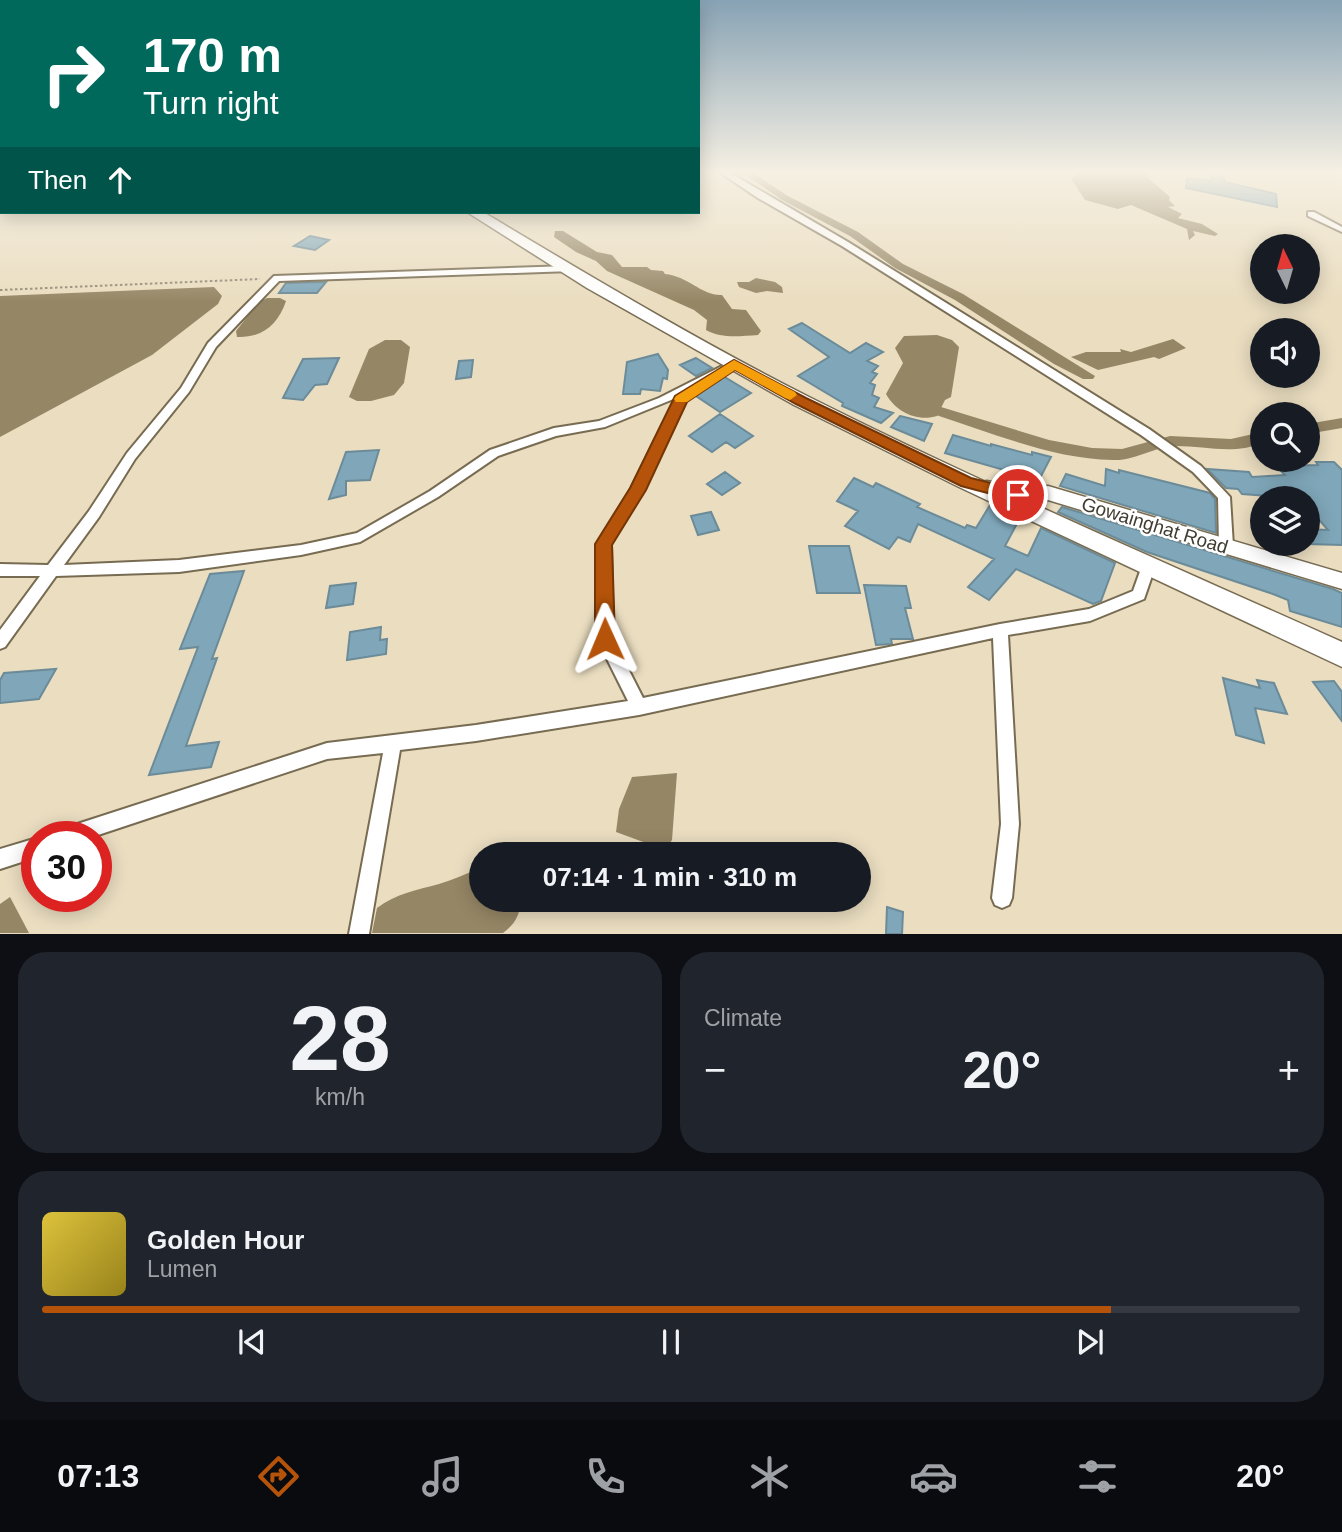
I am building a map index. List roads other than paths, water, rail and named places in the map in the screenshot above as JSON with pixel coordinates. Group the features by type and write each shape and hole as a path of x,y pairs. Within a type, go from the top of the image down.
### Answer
{"highway":[{"path":"478,215 801,401 967,482 1342,655"}],"main road":[{"name":"Gowainghat Road","path":"967,482 1018,495 1048,493 1342,581"}],"street":[{"path":"794,215 1145,432 1197,469 1224,497 1226,546"},
{"path":"1312,215 1342,230"},
{"path":"0,642 94,514 131,456 185,390 212,345 277,278 569,269"},
{"path":"0,570 50,571 178,566 301,550 360,537 434,494 494,453 554,432 601,424 663,400 734,364"},
{"path":"639,706 605,639 604,544 637,490 681,399 734,364"},
{"path":"112,821 327,751 475,733 639,706 1000,630 1090,615 1139,595 1149,567"},
{"path":"1000,630 1010,824 1002,898"},
{"path":"359,933 393,743"},
{"path":"0,859 21,852"}],"waterway":[{"path":"817,215 854,234 899,266 959,297 1059,361 1088,376"},
{"path":"941,412 1027,439 1092,454 1122,455 1170,441 1220,444 1250,442"},
{"path":"1320,427 1342,423"}]}
